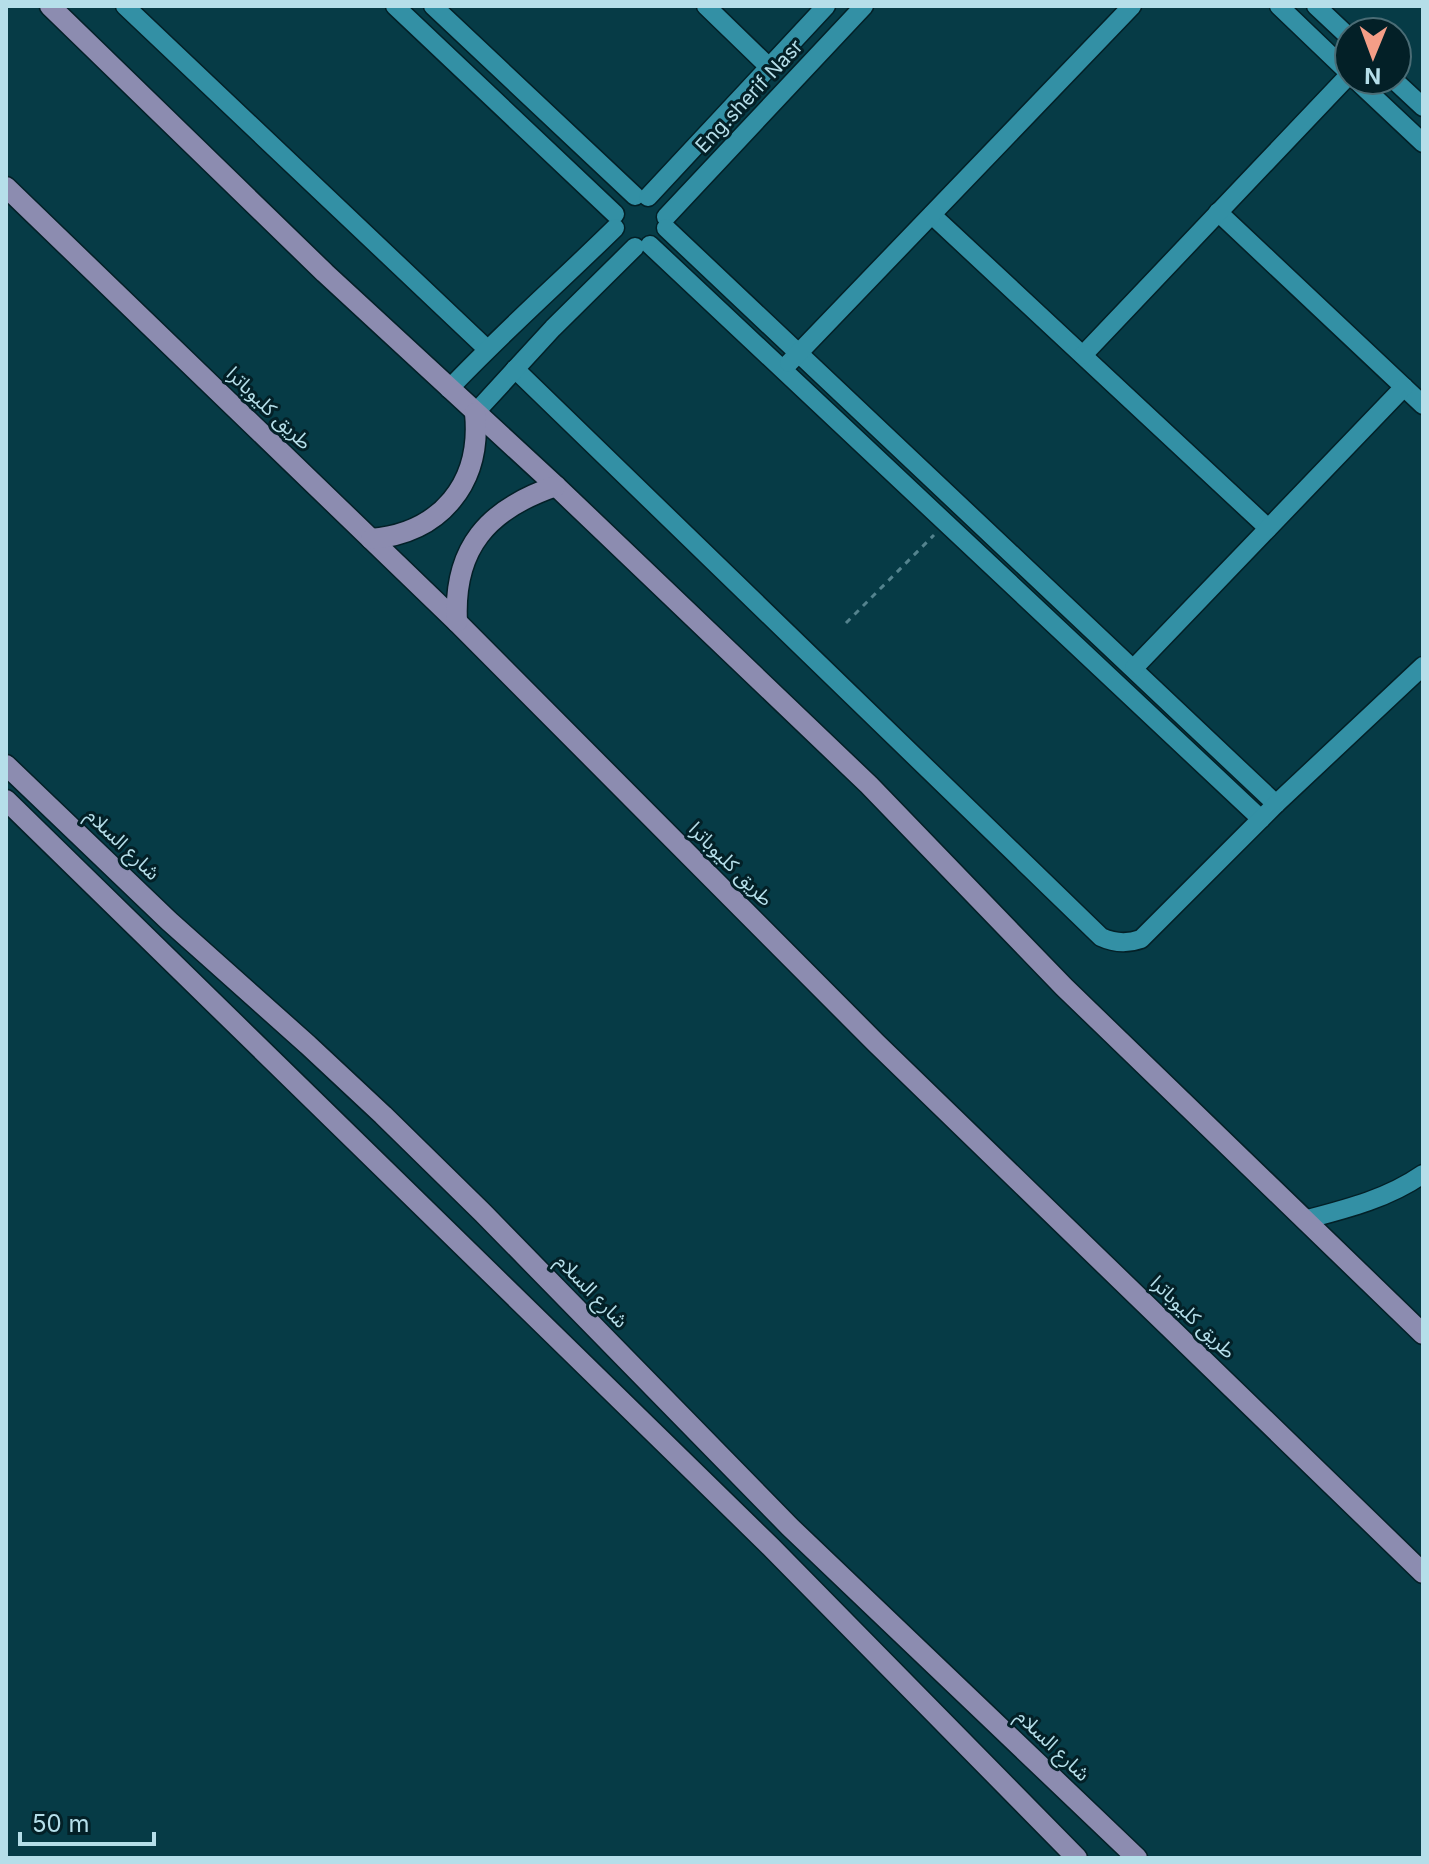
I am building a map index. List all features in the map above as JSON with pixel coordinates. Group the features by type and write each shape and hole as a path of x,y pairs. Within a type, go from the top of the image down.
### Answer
{"main road":[{"path":"50,6 449,389 556,486 869,785 1064,987 1423,1334"},
{"name":"طريق كليوباترا","path":"6,187 457,622 876,1043 1423,1573"},
{"path":"371,539 416,529 452,500 473,459 475,413"},
{"path":"457,622 460,575 472,543 497,516 537,492 556,486"},
{"name":"شارع السلام","path":"6,765 169,921 394,1126 790,1527 1137,1858"},
{"path":"6,800 771,1547 1077,1858"},
{"path":"771,1547 790,1527"}],"street":[{"path":"125,6 487,349"},
{"path":"395,6 615,221 623,240 642,246 782,371 1261,819"},
{"path":"706,6 769,67"},
{"path":"449,389 487,349 533,309 615,221 621,204 642,196 826,6"},
{"name":"Eng.sherif Nasr","path":"666,222 864,6"},
{"path":"782,371 1132,6"},
{"path":"1279,6 1333,58"},
{"path":"1316,6 1333,22"},
{"path":"420,29 436,8 642,196 662,206 666,222 798,354 1276,804"},
{"path":"1083,355 1333,91"},
{"path":"1373,96 1423,143"},
{"path":"1218,212 1423,405"},
{"path":"932,215 1268,528"},
{"path":"475,413 553,328 642,246 661,237 666,222"},
{"path":"533,309 553,328"},
{"path":"515,369 1101,937 1122,943 1141,939 1276,804 1423,666"},
{"path":"1134,668 1404,387"},
{"path":"1135,701 1152,685"},
{"path":"1304,1220 1375,1199 1423,1174"}],"path":[{"path":"846,623 945,524"}]}
